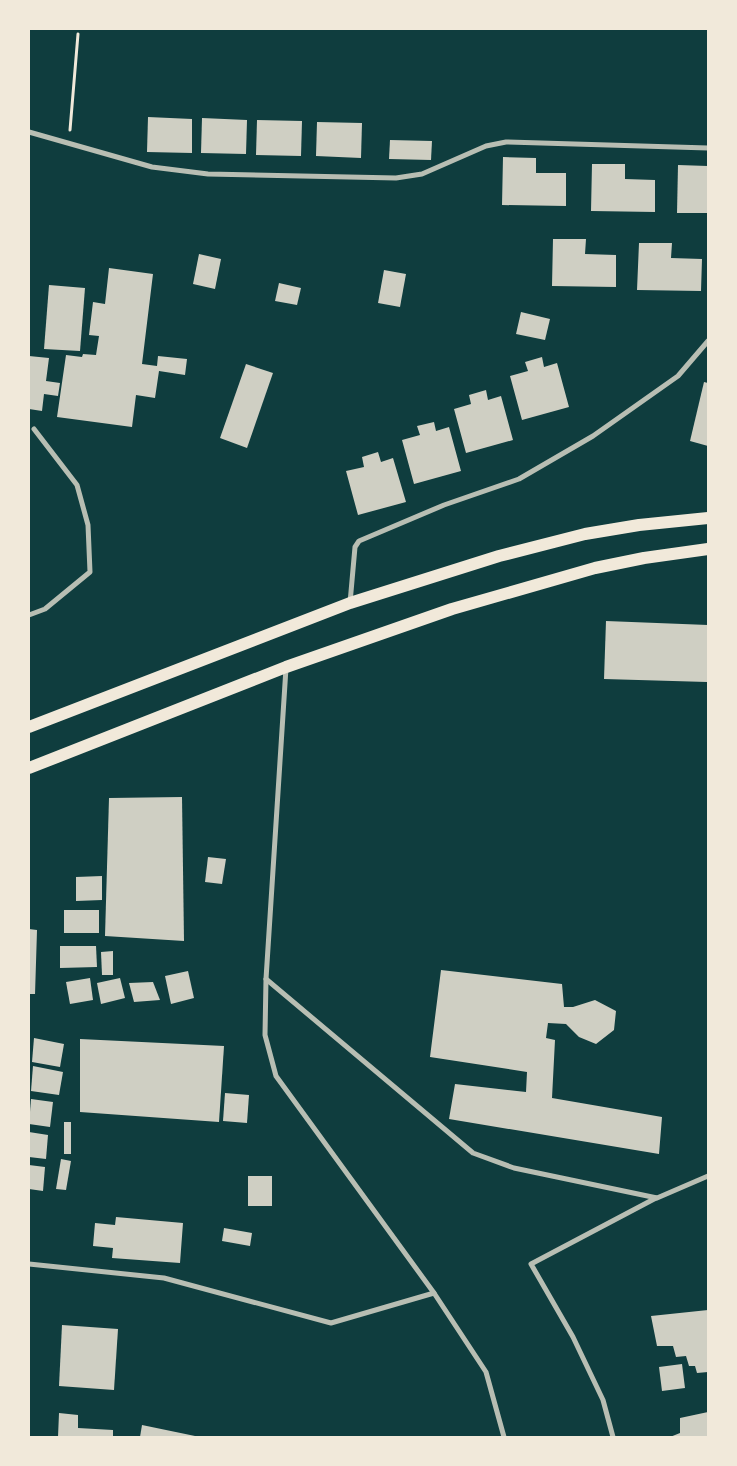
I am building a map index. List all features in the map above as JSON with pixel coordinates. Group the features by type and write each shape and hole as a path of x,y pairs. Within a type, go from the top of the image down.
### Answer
{"main road":[{"path":"29,727 350,603 499,556 585,534 708,518"},
{"path":"29,768 286,667 452,609 595,568 644,558 708,549"}],"street":[{"path":"29,132 152,167 208,174 396,178 422,174 486,146 506,142 708,148"},
{"path":"350,603 355,547 359,541 444,505 519,478 593,436 678,376 708,341"},
{"path":"29,615 45,609 90,572 88,525 77,485 34,429"},
{"path":"286,667 266,979 265,1035 276,1076 434,1293 486,1372 504,1437"},
{"path":"266,979 473,1153 514,1168 657,1198"},
{"path":"613,1437 603,1400 532,1264 657,1198 708,1176"},
{"path":"29,1264 164,1278 331,1323 434,1293"}],"path":[{"path":"69,143 78,34"}],"building":[{"path":"148,117 192,119 192,153 147,152"},
{"path":"202,118 247,120 246,154 201,153"},
{"path":"257,120 302,121 301,156 256,155"},
{"path":"317,122 362,123 361,158 316,156"},
{"path":"390,140 432,141 431,160 389,159"},
{"path":"503,157 536,158 536,173 566,173 566,206 502,205"},
{"path":"592,164 625,164 625,179 655,180 655,212 591,211"},
{"path":"678,165 708,166 708,213 677,213"},
{"path":"553,239 586,239 585,254 616,255 616,287 552,286"},
{"path":"639,243 672,243 671,258 702,259 701,291 637,290"},
{"path":"199,254 221,259 215,289 193,284"},
{"path":"109,268 153,274 142,364 157,366 158,356 187,359 185,375 159,371 155,398 136,395 132,427 57,417 66,355 82,357 83,354 96,355 99,336 89,335 93,302 105,304"},
{"path":"384,270 406,274 400,307 378,303"},
{"path":"279,283 301,288 297,305 275,301"},
{"path":"49,285 85,288 80,351 44,349"},
{"path":"521,312 550,319 545,340 516,334"},
{"path":"29,356 49,358 46,381 60,383 58,396 44,394 42,411 29,409"},
{"path":"542,357 544,367 557,363 569,407 522,420 510,376 528,371 525,362"},
{"path":"246,364 273,373 247,448 220,438"},
{"path":"704,382 708,383 708,446 690,441"},
{"path":"486,390 488,400 501,396 513,440 466,453 454,409 471,404 469,395"},
{"path":"434,422 436,431 449,427 461,471 414,484 402,440 420,435 417,426"},
{"path":"378,452 381,462 393,458 406,502 358,515 346,471 364,467 362,457"},
{"path":"606,621 708,625 707,682 604,679"},
{"path":"182,797 184,941 105,936 109,798"},
{"path":"208,857 226,859 222,884 205,882"},
{"path":"102,876 102,900 76,901 76,877"},
{"path":"64,910 99,910 99,933 64,933"},
{"path":"29,929 37,930 35,994 29,994"},
{"path":"60,946 96,946 97,967 60,968"},
{"path":"113,951 113,975 102,975 101,952"},
{"path":"441,970 562,984 564,1007 573,1007 595,1000 616,1011 614,1030 596,1044 579,1037 566,1024 548,1023 546,1038 555,1040 552,1098 662,1117 659,1154 449,1119 455,1084 526,1092 527,1072 430,1057"},
{"path":"188,971 194,998 171,1004 165,976"},
{"path":"90,978 93,1000 70,1004 66,982"},
{"path":"120,978 125,998 101,1004 97,983"},
{"path":"153,982 160,1000 134,1002 129,983"},
{"path":"34,1038 64,1044 60,1067 32,1062"},
{"path":"80,1039 224,1046 219,1122 80,1112"},
{"path":"33,1066 63,1072 59,1095 31,1091"},
{"path":"225,1093 249,1095 247,1123 223,1121"},
{"path":"31,1099 53,1102 50,1127 29,1124"},
{"path":"64,1122 71,1122 71,1154 64,1154"},
{"path":"29,1132 48,1135 46,1159 29,1157"},
{"path":"61,1159 71,1161 66,1190 56,1189"},
{"path":"29,1165 45,1167 43,1191 29,1189"},
{"path":"248,1176 272,1176 272,1206 248,1206"},
{"path":"116,1217 183,1223 180,1263 112,1258 113,1248 93,1246 95,1223 115,1225"},
{"path":"224,1228 252,1233 250,1246 222,1241"},
{"path":"708,1310 708,1372 697,1373 695,1366 689,1366 686,1356 676,1357 673,1346 657,1346 651,1316"},
{"path":"62,1325 118,1329 114,1390 59,1386"},
{"path":"682,1364 685,1388 662,1391 659,1367"},
{"path":"708,1412 708,1437 670,1437 680,1433 680,1418"},
{"path":"59,1413 78,1415 78,1428 113,1430 113,1437 58,1437"},
{"path":"142,1425 195,1436 140,1437"}]}
